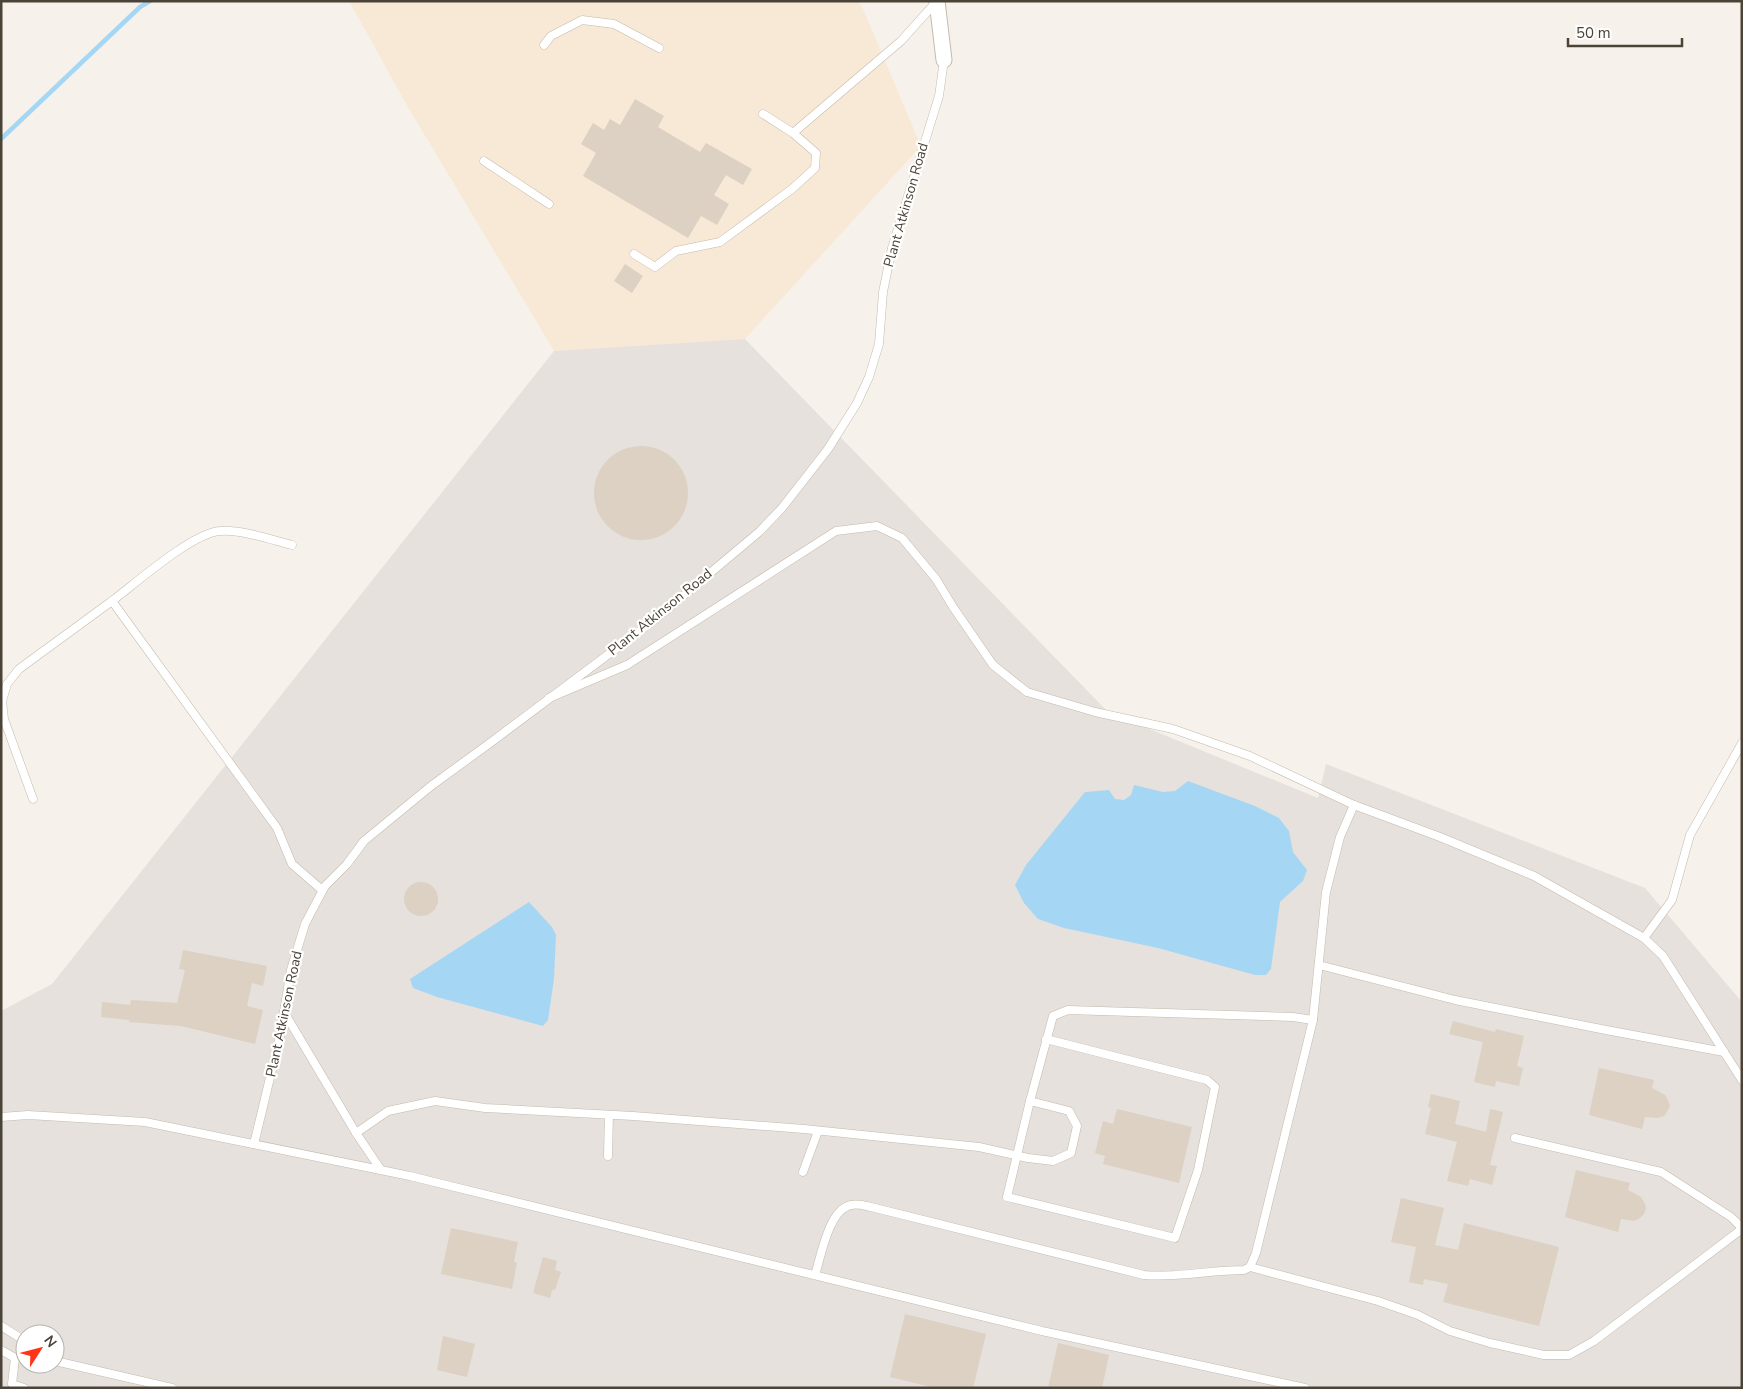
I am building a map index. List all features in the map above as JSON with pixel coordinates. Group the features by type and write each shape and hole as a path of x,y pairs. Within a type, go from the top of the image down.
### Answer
{"street":[{"name":"Plant Atkinson Road","path":"937,1 944,60"}],"lane":[{"path":"793,133 901,41 937,1"},
{"path":"544,44 551,36 582,20 614,24 659,48"},
{"name":"Plant Atkinson Road","path":"254,1144 278,1044 291,970 305,924 322,890 347,864 364,841 431,786 653,621 759,532 782,508 828,449 857,403 869,377 879,344 884,292 892,248 938,96 944,60"},
{"path":"634,254 655,267 676,251 720,242 792,188 815,168 816,153 793,133 763,114"},
{"path":"484,162 549,204"},
{"path":"549,698 626,665 836,530 877,526 902,538 936,579 993,665 1027,692 1095,712 1173,729 1242,753 1354,805 1440,837 1534,876 1644,938 1663,956 1742,1080"},
{"path":"33,799 4,719 2,701 7,684 19,669 190,542 220,531 245,533 292,546"},
{"path":"112,601 277,828 292,864 322,890"},
{"path":"1644,938 1672,900 1690,835 1742,743"},
{"path":"1250,1267 1259,1244 1314,1020 1326,892 1340,837 1354,805"},
{"path":"1319,965 1455,1000 1724,1052"},
{"path":"1046,1039 1207,1080 1215,1087 1198,1170 1176,1238 1007,1196 1030,1101 1046,1039 1053,1016 1068,1010 1293,1017 1314,1020"},
{"path":"284,1012 356,1134 382,1170"},
{"path":"356,1134 388,1111 435,1101 485,1108 609,1115 818,1131 979,1147 1053,1161 1071,1153 1077,1126 1069,1111 1030,1101"},
{"path":"1,1117 28,1115 145,1122 382,1170 589,1218 1042,1331 1305,1388"},
{"path":"608,1156 609,1115"},
{"path":"803,1172 818,1131"},
{"path":"815,1274 833,1219 842,1209 851,1204 866,1206 1144,1275 1161,1277 1180,1276 1244,1270 1250,1267 1378,1301 1418,1315 1450,1330 1490,1343 1544,1355 1568,1355 1594,1341 1742,1228 1731,1217 1661,1172 1515,1138"},
{"path":"1,1326 15,1335"},
{"path":"1,1350 15,1358 12,1384 24,1388"},
{"path":"65,1363 172,1388"}],"shaded area":[{"path":"349,1 858,1 921,146 745,339 554,351 409,109"},
{"path":"745,339 1108,712 1318,798 1326,764 1645,888 1742,1002 1742,1388 1,1388 1,1011 52,984 554,351"}],"water":[{"path":"1188,781 1255,806 1279,818 1289,831 1293,852 1307,870 1303,881 1280,902 1271,969 1266,975 1255,975 1158,948 1064,928 1038,919 1024,903 1015,885 1026,865 1085,792 1109,790 1115,799 1124,800 1131,795 1134,785 1163,792 1175,791"},
{"path":"529,902 552,927 556,935 554,979 548,1020 543,1026 437,997 413,988 410,979"}],"building":[{"path":"635,99 664,116 658,127 700,152 706,143 752,169 743,185 726,175 714,195 729,204 717,225 701,216 688,238 583,176 596,153 581,144 593,123 604,130 610,119 620,125"},
{"path":"625,264 643,276 632,293 614,281"},
{"path":"641,446 659,450 674,460 684,475 688,493 684,511 674,526 659,536 641,540 623,536 608,526 598,511 594,493 598,475 608,460 623,450"},
{"path":"421,882 428,883 433,887 437,892 437,906 433,911 428,915 421,916 414,915 409,911 405,906 404,899 405,892 409,887 414,883"},
{"path":"183,950 267,966 263,986 252,983 247,1006 263,1010 255,1044 181,1026 129,1022 129,1020 101,1017 102,1002 130,1005 131,1000 177,1003 185,970 179,969"},
{"path":"1453,1021 1495,1032 1496,1029 1524,1036 1517,1066 1523,1068 1519,1086 1496,1081 1495,1087 1474,1082 1483,1042 1449,1034"},
{"path":"1599,1068 1654,1080 1652,1088 1665,1095 1668,1100 1670,1106 1667,1112 1664,1116 1658,1118 1645,1117 1642,1129 1589,1115"},
{"path":"1431,1094 1460,1101 1455,1124 1486,1132 1490,1109 1503,1112 1490,1165 1497,1166 1492,1185 1470,1179 1468,1186 1447,1181 1457,1142 1425,1134 1431,1108 1428,1107"},
{"path":"1117,1109 1192,1127 1179,1183 1103,1164 1105,1156 1095,1153 1103,1121 1113,1124"},
{"path":"1576,1170 1630,1183 1628,1190 1641,1197 1644,1202 1646,1208 1644,1214 1634,1221 1621,1219 1618,1232 1565,1217"},
{"path":"1401,1198 1444,1208 1435,1245 1458,1250 1464,1223 1559,1247 1539,1326 1443,1302 1448,1284 1424,1279 1423,1285 1409,1282 1416,1247 1391,1242"},
{"path":"451,1228 518,1242 514,1262 517,1263 512,1289 441,1274"},
{"path":"543,1257 557,1261 555,1270 561,1272 550,1298 533,1293"},
{"path":"905,1314 986,1334 973,1388 935,1388 890,1377"},
{"path":"443,1336 475,1344 467,1377 437,1370"},
{"path":"1058,1343 1109,1355 1102,1388 1048,1388"}],"waterway":[{"path":"1,139 140,7 150,1"}]}
